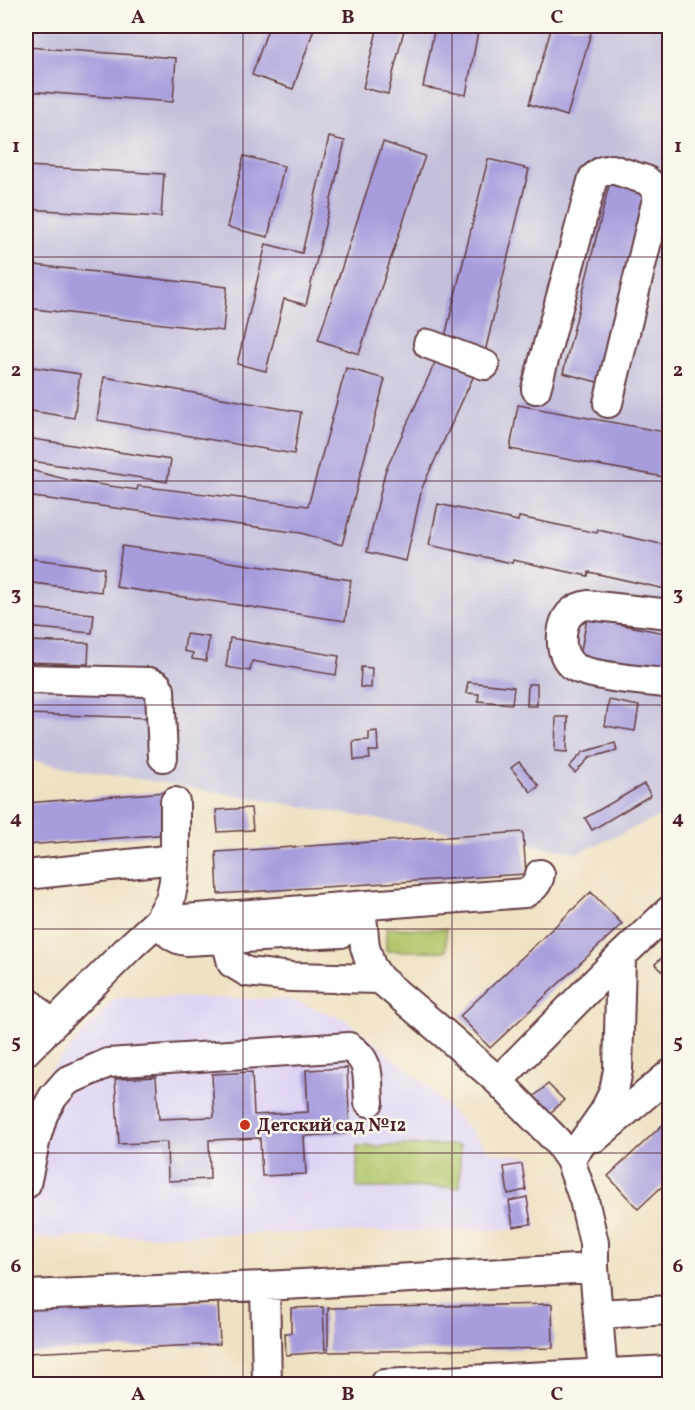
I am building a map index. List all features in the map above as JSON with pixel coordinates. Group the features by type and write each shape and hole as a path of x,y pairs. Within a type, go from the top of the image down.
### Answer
{"street":[{"path":"536,389 593,178 602,171 612,169 646,180 654,186 658,195 608,403"},
{"path":"428,344 485,365"},
{"path":"669,614 588,605 577,607 568,615 563,626 562,642 564,655 574,667 587,673 669,685"},
{"path":"26,679 149,682 157,685 160,690 163,757"},
{"path":"26,1051 158,921 170,900 174,881 175,802"},
{"path":"26,875 175,859"},
{"path":"158,921 525,893 538,883 540,874"},
{"path":"361,906 365,947 370,966 380,979 498,1081 557,1141 570,1160 584,1200 594,1244 598,1314 594,1377"},
{"path":"498,1081 669,910"},
{"path":"158,921 166,932 177,940 186,941 341,933"},
{"path":"226,939 232,963 247,972 291,977 380,979"},
{"path":"570,1160 604,1112 614,1091 618,1070 621,958"},
{"path":"26,1000 52,1025"},
{"path":"26,1184 43,1115 53,1097 67,1081 108,1063 349,1047 359,1053 366,1063 369,1102"},
{"path":"570,1160 669,1074"},
{"path":"26,1295 265,1286 594,1268"},
{"path":"265,1286 267,1384"},
{"path":"598,1314 669,1310"},
{"path":"384,1384 594,1377 669,1370"}],"shaded area":[{"path":"26,26 669,26 669,812 578,853 26,760"},
{"name":"Детский сад №12","path":"115,997 289,999 347,1020 428,1086 490,1152 531,1157 537,1229 26,1238 26,1097"}],"green space":[{"path":"386,928 446,929 446,951 386,951"},
{"path":"460,1145 460,1187 357,1188 357,1146"}],"building":[{"path":"269,26 315,26 293,89 252,75"},
{"path":"378,26 405,26 388,94 363,88"},
{"path":"435,26 479,26 466,95 423,87"},
{"path":"552,26 593,26 567,116 529,104"},
{"path":"26,47 176,58 173,102 26,91"},
{"path":"329,137 345,141 306,305 284,299 266,371 237,364 266,244 302,253"},
{"path":"383,142 425,156 359,354 318,340"},
{"path":"244,156 284,166 268,237 227,227"},
{"path":"488,159 529,169 484,356 443,345"},
{"path":"26,166 164,174 161,217 26,209"},
{"path":"610,181 652,191 605,384 563,373"},
{"path":"26,264 227,287 223,331 26,308"},
{"path":"438,356 475,373 422,488 406,561 367,552 385,472"},
{"path":"26,366 80,374 74,418 26,410"},
{"path":"346,368 385,379 342,545 301,533 26,496 26,469 69,480 137,490 138,486 308,506"},
{"path":"104,377 301,412 294,454 97,420"},
{"path":"518,405 670,433 670,478 510,449"},
{"path":"26,438 171,460 167,482 26,460"},
{"path":"438,504 518,521 519,517 597,533 598,530 670,546 670,590 589,572 588,576 429,545"},
{"path":"122,546 351,580 345,621 116,587"},
{"path":"26,558 104,568 101,592 26,582"},
{"path":"26,608 94,614 92,633 26,627"},
{"path":"587,618 670,634 670,679 579,661"},
{"path":"186,634 209,637 206,661 192,659 193,653 184,651"},
{"path":"230,638 339,656 336,675 252,661 250,671 226,667"},
{"path":"26,641 89,643 88,664 26,662"},
{"path":"361,667 372,668 371,688 360,687"},
{"path":"468,682 514,687 512,704 478,701 479,694 466,693"},
{"path":"528,684 537,684 537,706 527,706"},
{"path":"26,692 155,695 155,718 26,714"},
{"path":"609,700 639,706 635,731 605,726"},
{"path":"668,710 670,710 670,733 666,733"},
{"path":"556,717 568,717 567,752 555,751"},
{"path":"377,731 378,751 369,751 370,759 354,760 353,741 369,740 369,732"},
{"path":"615,743 617,750 589,758 575,773 569,767 583,752"},
{"path":"519,762 539,786 531,792 511,768"},
{"path":"644,784 651,795 592,830 585,818"},
{"path":"166,792 170,834 26,845 26,803"},
{"path":"251,808 253,830 218,832 216,810"},
{"path":"523,832 526,874 218,894 216,852"},
{"path":"591,892 622,924 490,1048 460,1016"},
{"path":"670,950 670,979 655,964"},
{"path":"347,1068 350,1133 304,1136 306,1174 262,1176 260,1138 209,1140 210,1179 168,1181 167,1142 119,1144 115,1079 156,1077 159,1119 214,1117 212,1074 252,1072 254,1115 308,1112 306,1070"},
{"path":"548,1084 564,1100 546,1117 530,1100"},
{"path":"670,1118 670,1179 638,1209 608,1176"},
{"path":"522,1164 526,1190 508,1194 504,1167"},
{"path":"527,1197 531,1224 513,1227 509,1201"},
{"path":"218,1301 220,1344 26,1353 26,1309"},
{"path":"552,1304 553,1348 328,1352 328,1308"},
{"path":"323,1307 325,1352 286,1355 285,1333 291,1333 291,1308"}],"place":[{"name":"Детский сад №12","path":"245,1125"}]}
